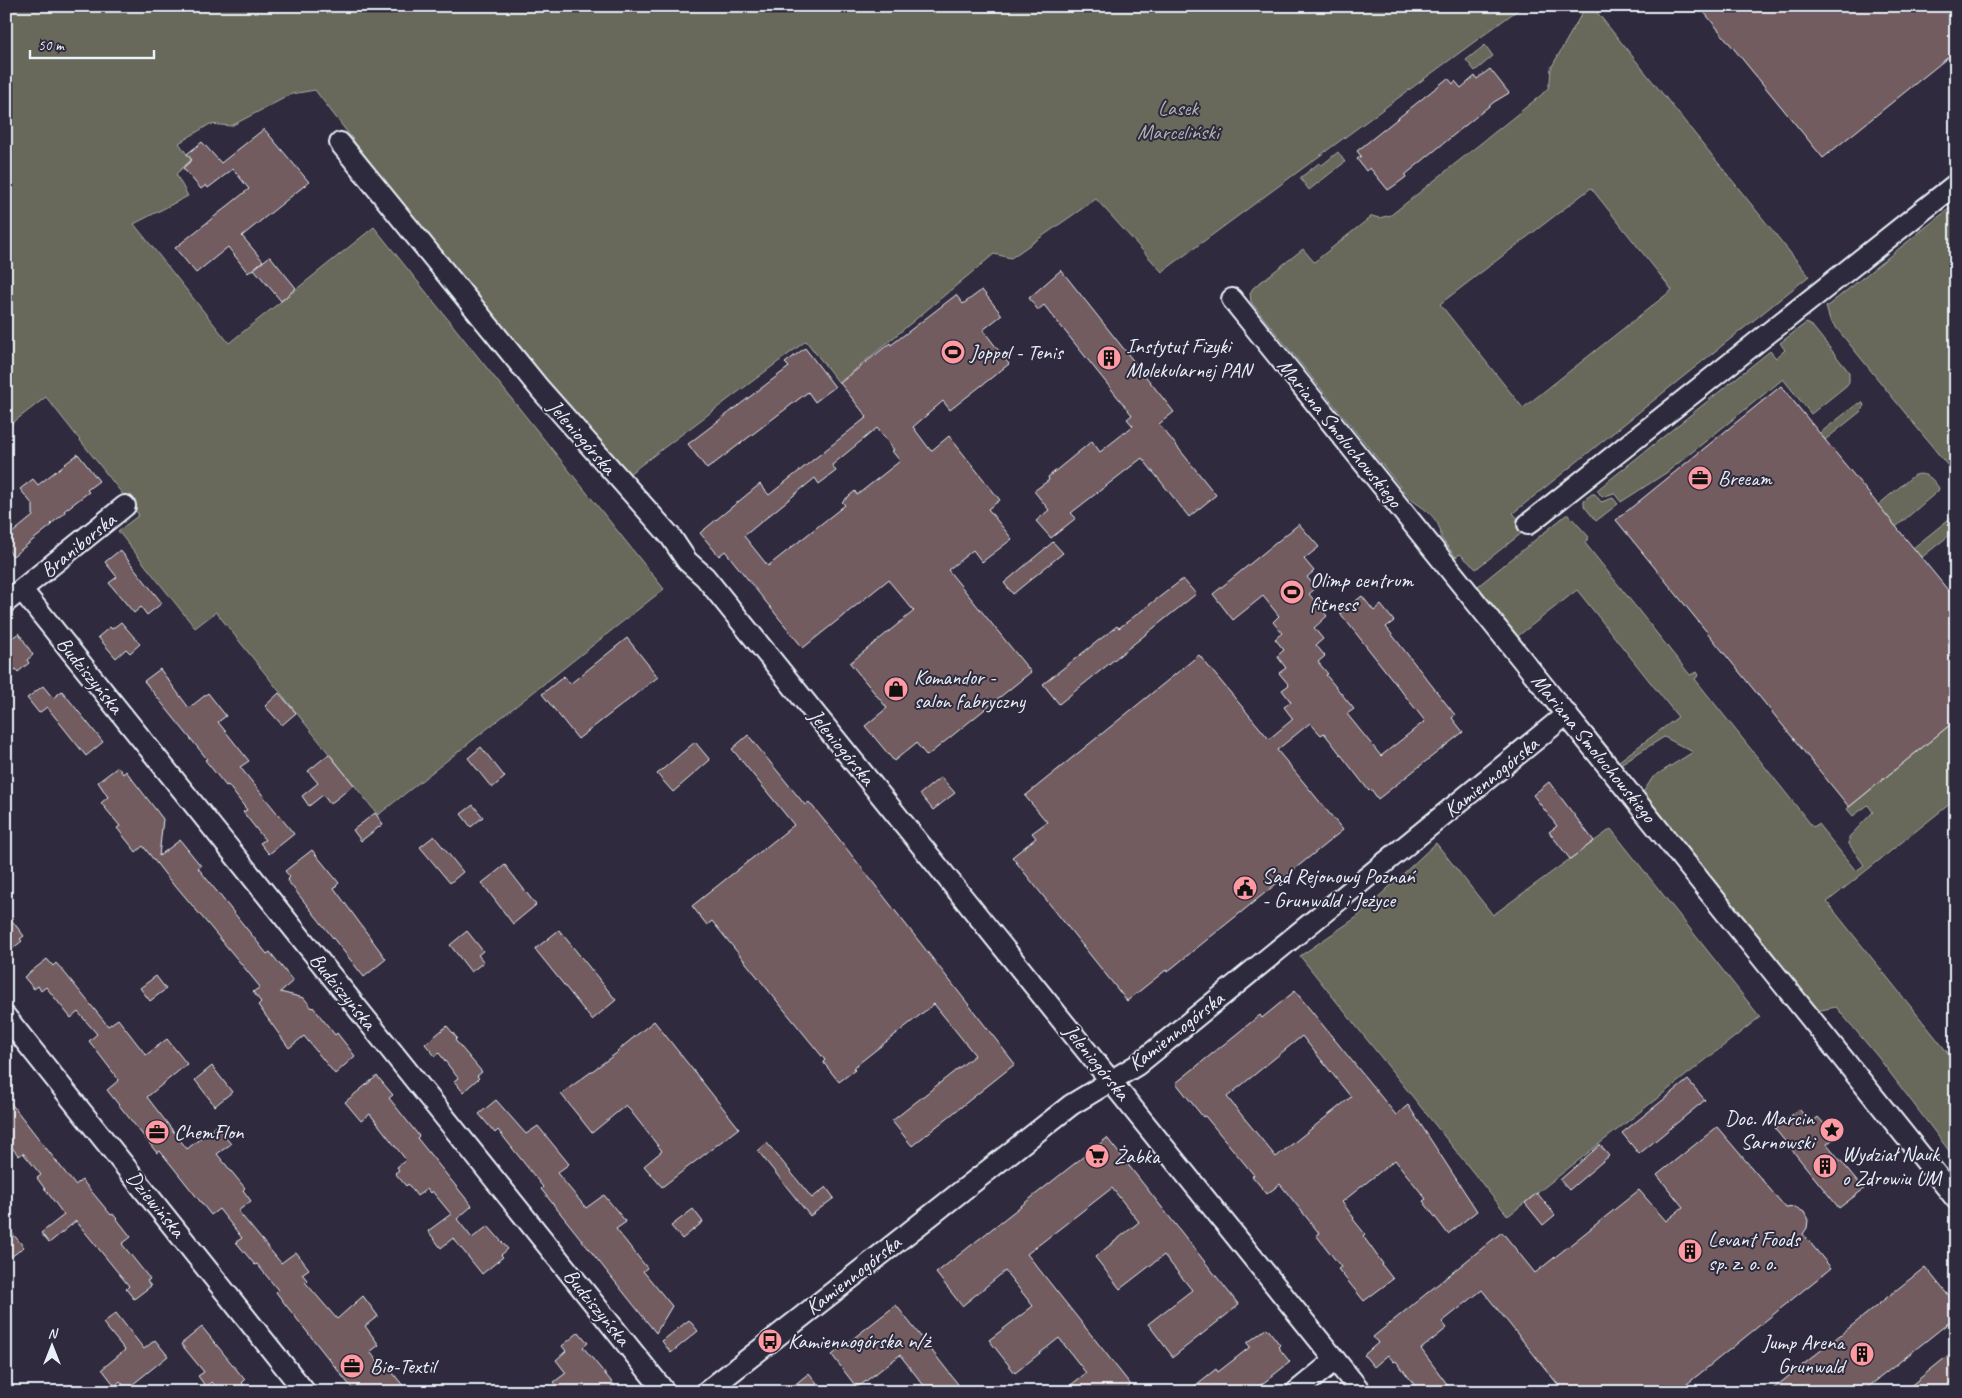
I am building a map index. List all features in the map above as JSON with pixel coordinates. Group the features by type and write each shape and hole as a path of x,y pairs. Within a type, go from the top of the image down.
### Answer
{"street":[{"name":"Jeleniogórska","path":"340,143 540,389 670,537 687,561 705,577 1361,1392"},
{"path":"1528,524 1956,184"},
{"name":"Mariana Smoluchowskiego","path":"1232,299 1956,1199"},
{"name":"Braniborska","path":"14,596 126,506"},
{"name":"Budziszyńska","path":"14,596 666,1392"},
{"name":"Kamiennogórska","path":"706,1392 1071,1105 1137,1065 1567,714"},
{"name":"Dziewińska","path":"6,1017 305,1392"},
{"path":"1296,1392 1336,1360"}],"green space":[{"name":"Lasek Marceliński","path":"6,6 1523,6 1162,272 1096,199 1011,258 994,254 839,383 806,341 625,477 383,179 315,90 292,94 231,126 210,124 179,143 191,160 176,174 188,196 134,224 229,343 374,227 664,589 378,815 216,612 195,628 118,531 139,515 46,397 6,428"},
{"path":"1586,6 1592,6 1809,276 1513,513 1527,529 1476,569 1460,554 1456,557 1441,538 1439,526 1435,520 1410,499 1251,302 1250,293 1253,288 1303,249 1314,262 1372,216 1379,218 1391,215 1540,96 1548,88 1551,68","holes":["1591,188 1672,290 1523,408 1440,304"]},
{"path":"1485,45 1493,56 1475,71 1466,60"},
{"path":"1338,152 1345,162 1309,190 1300,178 1319,163 1322,165"},
{"path":"1956,203 1956,476 1830,320 1826,307"},
{"path":"1806,323 1813,327 1849,372 1849,382 1846,386 1811,414 1783,379 1666,473 1621,502 1614,493 1602,497 1597,490 1770,351 1776,358 1785,350 1780,343"},
{"path":"1863,403 1864,406 1860,412 1825,440 1820,433 1857,404"},
{"path":"1920,474 1931,478 1939,488 1938,491 1896,527 1878,505 1914,475"},
{"path":"1595,494 1601,502 1613,498 1618,504 1596,521 1584,506 1584,500"},
{"path":"1566,515 1569,515 1589,537 1585,543 1690,675 1697,672 1699,675 1695,679 1813,827 1818,824 1856,871 1864,865 1849,844 1849,837 1873,812 1868,805 1853,816 1847,809 1956,720 1956,799 1827,902 1956,1063 1956,1160 1878,1057 1836,1007 1816,1011 1642,794 1653,777 1693,752 1664,737 1622,763 1617,763 1533,660 1534,657 1619,761 1678,717 1577,590 1518,636 1523,645 1478,586"},
{"path":"1956,515 1956,530 1921,558 1913,548"},
{"path":"1611,829 1760,1017 1508,1216 1300,956 1357,917 1436,843 1493,915"}],"building":[{"path":"1699,6 1956,6 1956,51 1823,158"},
{"path":"1490,69 1509,93 1494,102 1394,186 1388,190 1370,168 1366,171 1357,159 1361,156 1357,151 1448,78 1453,84 1455,81 1461,88 1475,76 1477,79"},
{"path":"264,129 309,182 242,236 263,261 248,273 228,247 196,273 175,248 249,189 233,169 208,188 206,185 201,189 183,168 192,160 187,154 202,142 221,163"},
{"path":"270,256 296,288 281,301 254,269"},
{"name":"Instytut Fizyki Molekularnej PAN","path":"1061,270 1174,412 1159,424 1216,495 1189,517 1142,458 1071,513 1076,518 1051,538 1036,521 1049,510 1034,491 1049,480 1048,477 1092,441 1100,452 1133,426 1127,419 1132,415 1044,305 1038,310 1029,298"},
{"path":"982,290 1002,315 983,330 1009,364 950,410 943,401 913,427 931,451 949,436 1000,500 988,509 1012,539 982,562 973,550 948,570 1031,672 927,756 916,743 894,761 865,726 887,708 850,663 914,611 888,580 803,648 725,551 719,556 700,533 760,484 769,495 867,417 840,383 890,343 891,345 956,295 963,304","holes":["877,428 894,450 892,451 900,461 857,495 855,491 842,502 845,505 768,566 744,536 815,478 819,484 836,471 832,465"]},
{"path":"805,348 835,387 815,402 808,392 707,469 688,444 789,367 785,363"},
{"path":"1781,386 1956,600 1956,720 1849,807 1616,520"},
{"path":"78,454 99,481 87,490 89,492 64,511 65,513 52,525 13,556 6,548 6,538 33,516 33,505 20,489 33,479 38,485"},
{"path":"1299,524 1319,547 1304,559 1314,571 1307,577 1316,588 1309,594 1327,616 1314,628 1323,639 1316,645 1325,656 1318,662 1328,674 1326,675 1354,709 1347,714 1381,756 1425,721 1340,613 1362,596 1374,611 1381,605 1394,621 1386,627 1455,715 1452,718 1463,732 1378,799 1371,789 1369,791 1324,733 1321,735 1310,723 1277,750 1343,830 1167,972 1166,970 1127,1001 1012,857 1036,838 1032,833 1047,822 1025,796 1199,655 1269,739 1293,719 1284,707 1291,702 1282,690 1289,685 1279,673 1286,668 1277,656 1284,650 1275,639 1282,633 1273,622 1279,616 1263,596 1233,620 1213,594"},
{"path":"1053,542 1063,553 1013,594 1004,583"},
{"path":"120,550 162,603 147,615 141,607 134,613 109,583 117,577 105,562"},
{"path":"1183,579 1196,594 1059,704 1043,684 1117,626 1119,628"},
{"path":"121,622 140,644 130,653 126,649 116,658 98,637 110,627 112,629"},
{"path":"19,633 33,655 27,660 29,663 18,672 16,669 6,677 6,642"},
{"path":"627,638 658,677 578,739 542,694 564,676 570,684"},
{"path":"160,669 189,708 208,693 226,716 218,722 249,761 240,767 294,834 269,854 260,843 265,840 243,812 247,810 228,785 226,786 205,760 207,759 144,681"},
{"path":"43,686 53,698 62,691 103,742 86,756 47,707 39,713 27,698"},
{"path":"279,693 296,713 282,725 265,706"},
{"path":"748,735 805,805 809,802 832,830 1015,1064 912,1146 892,1121 975,1055 934,1004 853,1068 855,1070 839,1082 823,1062 825,1060 712,921 707,925 692,906 794,825 732,749"},
{"path":"695,742 710,760 673,792 657,774"},
{"path":"481,747 505,777 492,788 468,758"},
{"path":"329,754 354,785 330,804 323,795 309,806 302,796 318,783 308,771"},
{"path":"118,767 123,774 126,771 163,819 159,856 180,840 201,866 198,868 218,893 267,954 270,952 293,981 280,992 304,998 335,1035 337,1033 355,1056 335,1074 304,1036 289,1048 258,1005 261,1002 253,992 260,987 175,887 143,846 136,852 117,828 120,826 101,803 108,797 98,782"},
{"path":"941,777 955,793 933,810 920,794"},
{"path":"1549,782 1594,841 1570,859 1549,832 1557,826 1533,795"},
{"path":"473,805 483,817 471,827 461,814"},
{"path":"375,813 383,824 361,841 353,830"},
{"path":"434,836 463,872 450,883 420,847"},
{"path":"312,850 339,883 334,888 386,959 364,977 287,880 290,877 285,871"},
{"path":"505,865 536,905 513,924 482,883"},
{"path":"6,913 24,936 20,939 22,941 6,954"},
{"path":"559,930 616,1000 592,1020 535,949"},
{"path":"467,931 483,951 478,955 484,962 471,972 450,945"},
{"path":"47,959 53,966 56,963 108,1026 118,1019 146,1055 167,1039 187,1064 147,1097 187,1149 216,1126 231,1144 217,1154 245,1188 243,1190 251,1201 238,1211 281,1263 296,1252 309,1269 302,1274 307,1280 305,1282 337,1319 363,1296 378,1316 365,1326 379,1345 370,1352 386,1371 389,1368 408,1392 355,1392 285,1304 276,1292 278,1290 236,1242 242,1238 219,1209 211,1215 160,1151 157,1153 107,1090 119,1080 89,1041 97,1034 78,1012 71,1018 46,987 41,991 38,986 34,989 24,977"},
{"path":"156,976 166,989 150,1001 140,988"},
{"path":"1295,991 1396,1115 1408,1105 1477,1211 1448,1234 1423,1201 1426,1199 1395,1160 1342,1202 1365,1234 1363,1236 1393,1279 1364,1301 1338,1269 1341,1267 1316,1235 1319,1233 1280,1184 1267,1194 1252,1176 1254,1175 1176,1083 1260,1015 1262,1018","holes":["1302,1036 1351,1097 1276,1157 1227,1097"]},
{"path":"654,1021 739,1128 662,1187 644,1166 662,1151 626,1105 592,1133 561,1094 618,1052"},
{"path":"447,1026 457,1038 455,1040 482,1072 477,1076 479,1078 463,1092 454,1081 458,1078 439,1053 435,1056 425,1044"},
{"path":"212,1066 232,1092 215,1106 195,1080"},
{"path":"377,1076 393,1095 389,1098 419,1136 417,1138 472,1206 457,1219 472,1238 488,1226 508,1249 501,1255 503,1257 482,1274 453,1238 441,1248 428,1231 451,1214 432,1191 430,1193 427,1189 417,1196 408,1184 406,1186 395,1173 399,1170 397,1167 406,1160 370,1114 361,1121 345,1102"},
{"path":"1688,1080 1705,1100 1639,1154 1622,1133"},
{"path":"6,1097 75,1185 82,1180 131,1237 122,1244 150,1279 147,1281 151,1286 134,1299 126,1289 129,1286 76,1221 49,1243 41,1233 64,1215 37,1178 41,1175 23,1153 19,1156 6,1141"},
{"path":"496,1100 526,1134 538,1126 569,1164 557,1173 586,1208 604,1195 626,1222 616,1229 647,1268 643,1271 672,1306 656,1333 541,1189 543,1187 498,1130 495,1133 479,1114"},
{"name":"Wydział Nauk o Zdrowiu UM","path":"1799,1109 1811,1123 1818,1117 1836,1137 1827,1144 1864,1189 1839,1208 1775,1129"},
{"name":"Levant Foods sp. z. o. o.","path":"1717,1127 1786,1208 1795,1207 1804,1212 1808,1220 1807,1228 1803,1234 1831,1268 1677,1392 1564,1392 1482,1290 1442,1322 1447,1328 1421,1349 1453,1392 1420,1392 1396,1361 1394,1362 1388,1355 1374,1367 1364,1355 1378,1343 1373,1337 1502,1232 1535,1273 1639,1190 1666,1221 1683,1207 1657,1175"},
{"path":"1107,1138 1239,1305 1173,1357 1148,1324 1192,1290 1164,1255 1120,1289 1095,1257 1139,1222 1112,1188 1027,1254 1131,1385 1123,1392 1062,1392 1086,1373 1059,1338 1015,1373 989,1340 1033,1306 1005,1271 962,1306 936,1273"},
{"path":"767,1143 812,1198 826,1187 834,1198 810,1216 758,1151"},
{"path":"1600,1145 1609,1156 1569,1190 1560,1180"},
{"path":"1537,1193 1555,1215 1543,1225 1525,1203"},
{"path":"693,1209 703,1222 682,1239 671,1226"},
{"path":"6,1226 24,1247 6,1261"},
{"name":"Jump Arena Grunwald","path":"1925,1267 1956,1305 1956,1317 1862,1392 1769,1392"},
{"path":"896,1305 964,1392 929,1392 900,1355 857,1388 832,1355"},
{"path":"116,1313 144,1349 155,1340 168,1356 127,1389 120,1381 115,1386 102,1369 125,1350 103,1323"},
{"path":"689,1320 698,1331 671,1353 662,1341"},
{"path":"202,1327 245,1380 242,1383 244,1385 236,1392 220,1392 212,1382 206,1387 198,1376 204,1372 181,1344"},
{"path":"1267,1328 1280,1345 1278,1347 1290,1362 1252,1392 1187,1392 1216,1369 1218,1372 1250,1347 1247,1343"},
{"path":"579,1332 588,1343 583,1347 620,1392 562,1392 554,1382 566,1373 556,1360 566,1351 562,1346"},
{"path":"1956,1349 1956,1392 1903,1392"},
{"path":"809,1373 824,1392 786,1392"}],"place":[{"name":"Joppol - Tenis","path":"953,352"},
{"name":"Instytut Fizyki Molekularnej PAN","path":"1109,358"},
{"name":"Breeam","path":"1700,478"},
{"name":"Olimp centrum fitness","path":"1292,592"},
{"name":"Komandor - salon fabryczny","path":"896,689"},
{"name":"Sąd Rejonowy Poznań - Grunwald i Jeżyce","path":"1245,888"},
{"name":"Doc. Marcin Sarnowski","path":"1832,1130"},
{"name":"ChemFlon","path":"157,1132"},
{"name":"Żabka","path":"1097,1156"},
{"name":"Wydział Nauk o Zdrowiu UM","path":"1825,1166"},
{"name":"Levant Foods sp. z. o. o.","path":"1690,1251"},
{"name":"Kamiennogórska n/ż","path":"770,1341"},
{"name":"Jump Arena Grunwald","path":"1862,1354"},
{"name":"Bio-Textil","path":"352,1366"}]}
